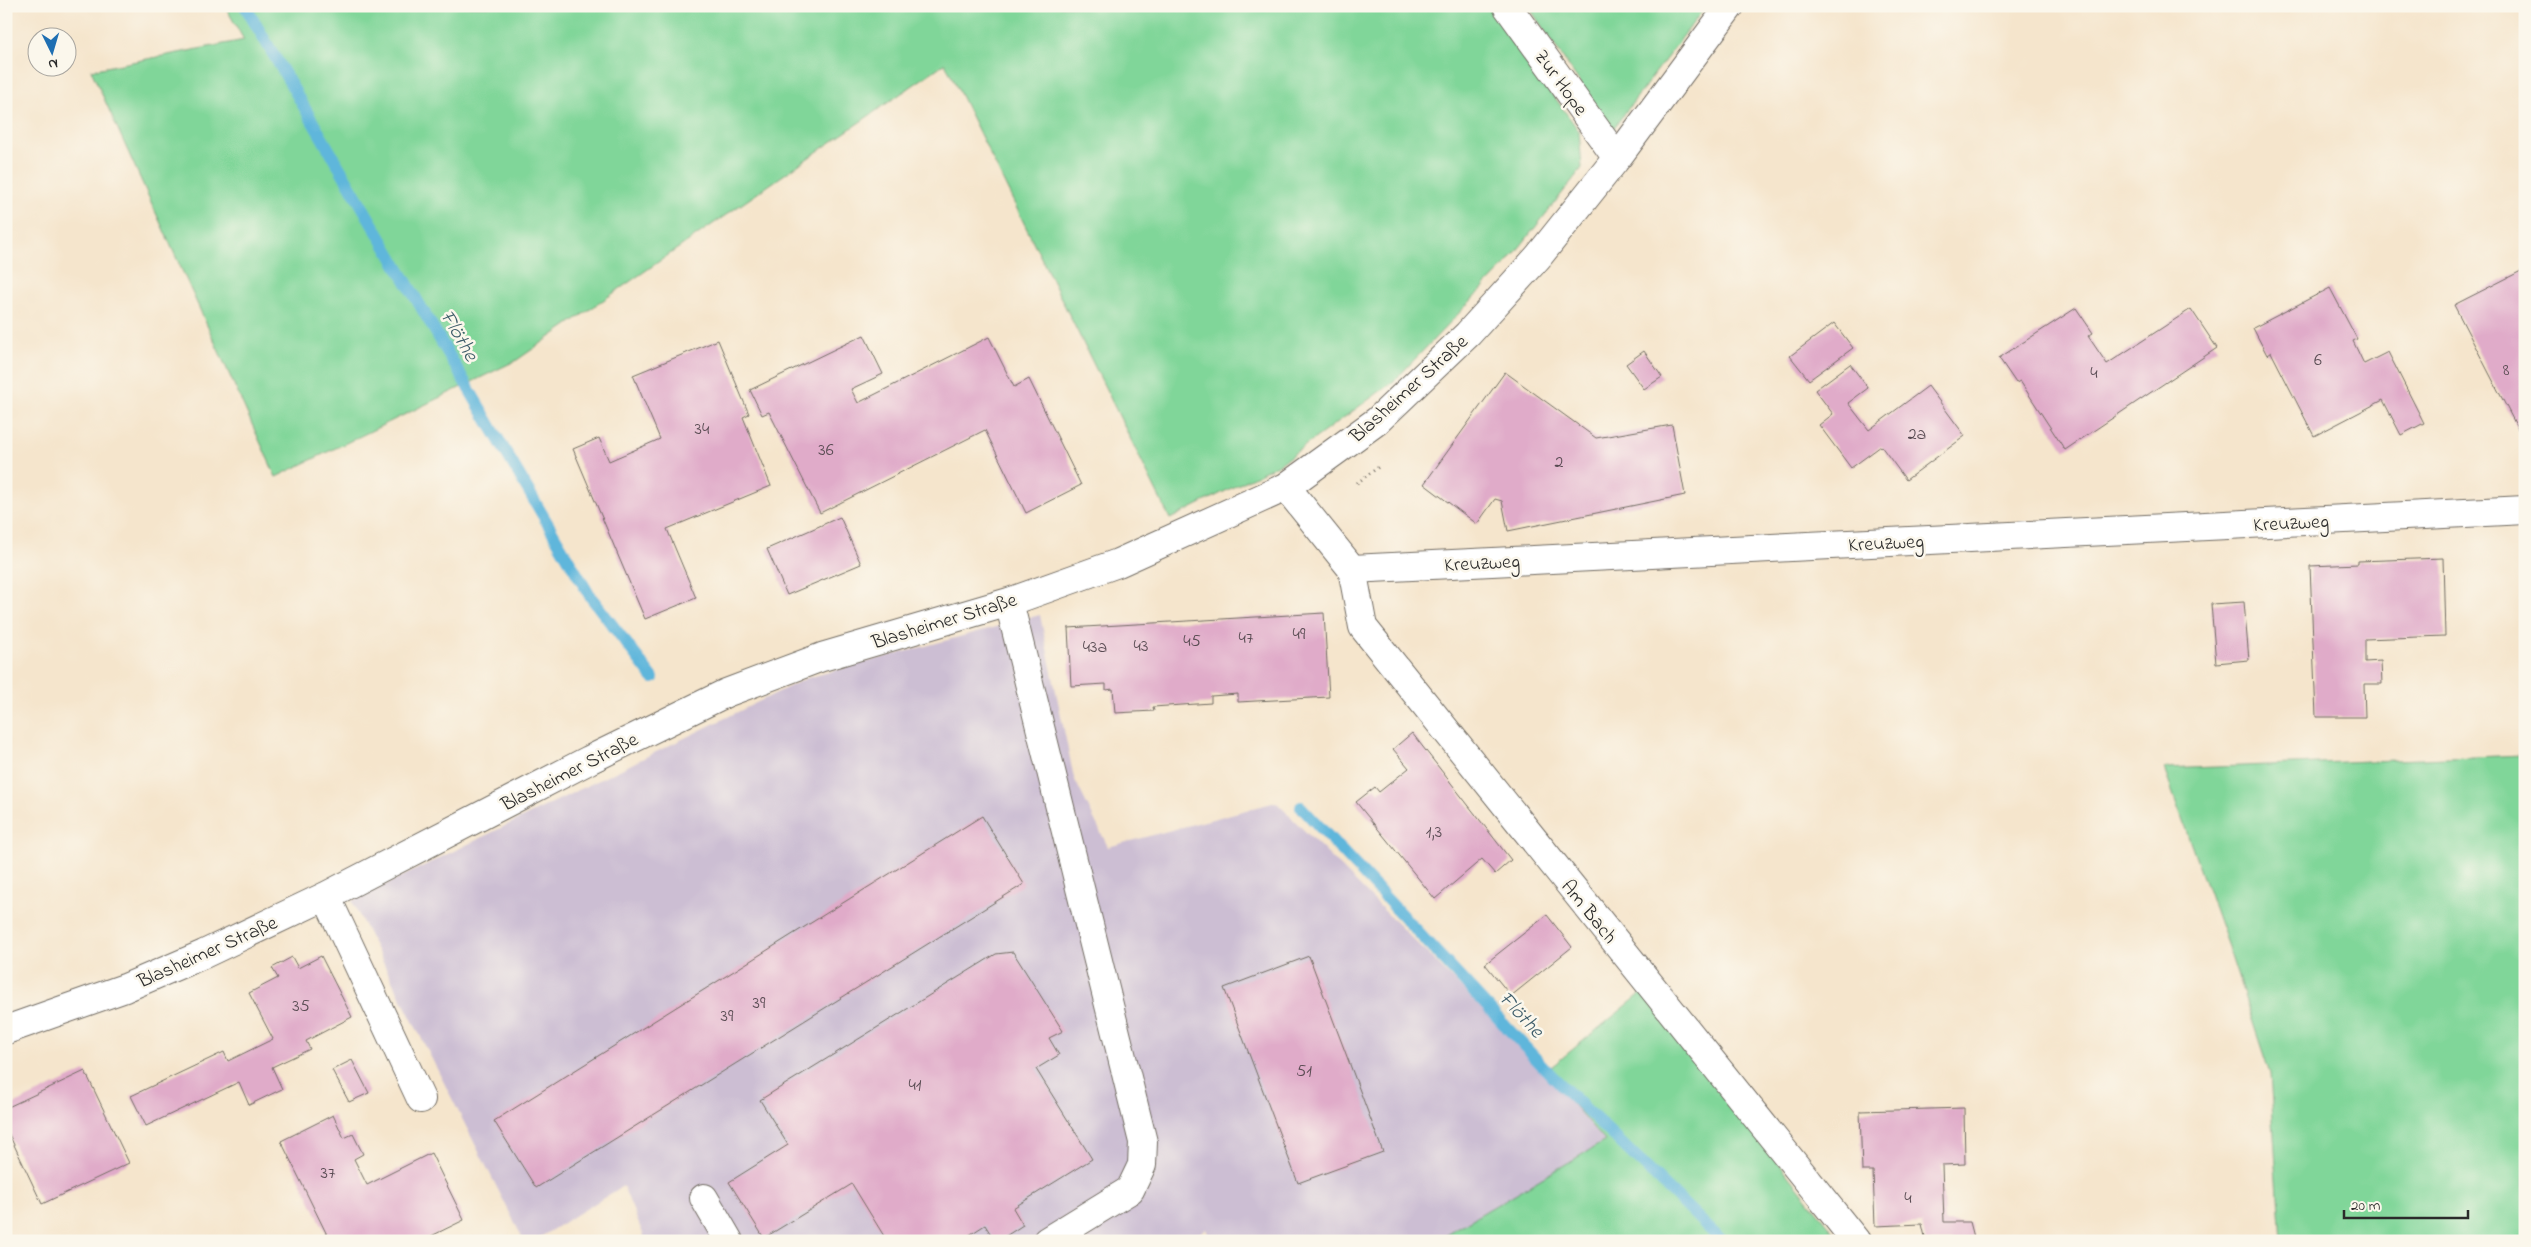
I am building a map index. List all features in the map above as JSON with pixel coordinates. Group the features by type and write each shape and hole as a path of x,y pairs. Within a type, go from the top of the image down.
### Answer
{"street":[{"name":"Zur Hope","path":"1507,6 1617,158"},
{"name":"Blasheimer Straße","path":"6,1030 125,988 204,954 326,896 589,760 726,693 822,656 1009,602 1118,563 1286,487 1377,421 1468,334 1538,257 1617,158 1730,6"},
{"path":"1286,487 1352,569"},
{"name":"Kreuzweg","path":"1352,569 2525,510"},
{"name":"Am Bach","path":"1352,569 1363,627 1856,1241"},
{"path":"1009,602 1142,1142 1142,1165 1130,1190 1047,1241"},
{"path":"326,896 421,1099"},
{"path":"704,1198 729,1241"}],"shaded area":[{"path":"1040,615 1074,778 1108,847 1276,802 1545,1072 1605,1141 1435,1241 1211,1241 1206,1229 1187,1241 646,1241 623,1186 534,1241 524,1241 352,901 807,678"}],"green space":[{"path":"225,6 1489,6 1579,131 1582,168 1508,262 1393,382 1281,463 1170,519 945,63 517,360 276,477 91,70 244,40"},
{"path":"1528,6 1706,6 1612,130"},
{"path":"2525,755 2525,1241 2281,1241 2270,1074 2228,947 2164,769"},
{"path":"1643,992 1841,1241 1435,1241 1605,1141 1545,1072"}],"building":[{"path":"2525,269 2525,433 2521,435 2454,305"},
{"path":"2330,288 2357,339 2353,341 2364,364 2388,352 2424,423 2401,435 2383,400 2314,436 2271,352 2267,355 2253,328"},
{"path":"2076,308 2093,333 2088,336 2107,364 2191,309 2217,348 2065,450 2020,381 2016,383 1999,358"},
{"path":"1834,323 1853,348 1809,380 1790,356"},
{"path":"864,335 883,374 851,389 858,403 989,337 1014,387 1029,379 1081,485 1026,513 985,430 820,513 769,412 762,415 750,390"},
{"path":"718,340 749,414 743,417 771,486 667,529 696,598 645,619 573,449 599,438 609,461 660,439 633,375"},
{"path":"1644,351 1662,377 1644,389 1626,364"},
{"path":"1850,364 1868,388 1848,403 1869,430 1928,386 1965,436 1906,480 1881,446 1851,468 1819,425 1833,414 1815,390"},
{"path":"1505,372 1596,438 1672,425 1685,495 1508,531 1502,501 1495,499 1477,524 1424,484"},
{"path":"840,517 861,564 787,595 767,549"},
{"path":"2443,558 2445,636 2365,639 2365,662 2381,661 2382,684 2364,684 2365,717 2316,717 2310,566 2358,564 2358,561"},
{"path":"2244,602 2249,660 2216,663 2211,604"},
{"path":"1324,613 1329,697 1238,702 1238,694 1211,696 1211,703 1153,707 1154,711 1115,713 1113,689 1106,690 1106,684 1071,686 1068,628"},
{"path":"1412,733 1511,860 1495,874 1482,859 1435,899 1356,802 1375,787 1379,792 1409,768 1393,749"},
{"path":"982,816 1024,884 536,1188 494,1121"},
{"path":"1547,915 1572,947 1511,996 1485,964"},
{"path":"1013,952 1063,1031 1049,1038 1059,1055 1036,1069 1092,1159 1013,1208 1023,1225 998,1241 995,1241 985,1225 960,1241 887,1241 852,1184 764,1238 729,1182 788,1145 760,1100 996,954"},
{"path":"321,956 352,1017 306,1041 310,1049 272,1067 282,1089 249,1105 239,1082 146,1126 131,1096 224,1052 228,1061 273,1039 249,993 278,978 272,968 292,957 298,968"},
{"path":"1309,956 1383,1152 1298,1183 1224,988"},
{"path":"352,1060 369,1093 349,1102 332,1070"},
{"path":"85,1071 129,1163 42,1204 6,1128 6,1108"},
{"path":"1964,1108 1965,1164 1942,1165 1944,1222 1970,1222 1975,1241 1926,1241 1922,1224 1875,1226 1873,1171 1862,1171 1860,1111"},
{"path":"333,1115 344,1138 353,1134 363,1154 354,1159 367,1185 431,1153 464,1220 421,1241 330,1241 281,1141"}],"waterway":[{"name":"Flöthe","path":"245,6 590,596 653,678"},
{"name":"Flöthe","path":"1301,807 1554,1078 1722,1241"}]}
